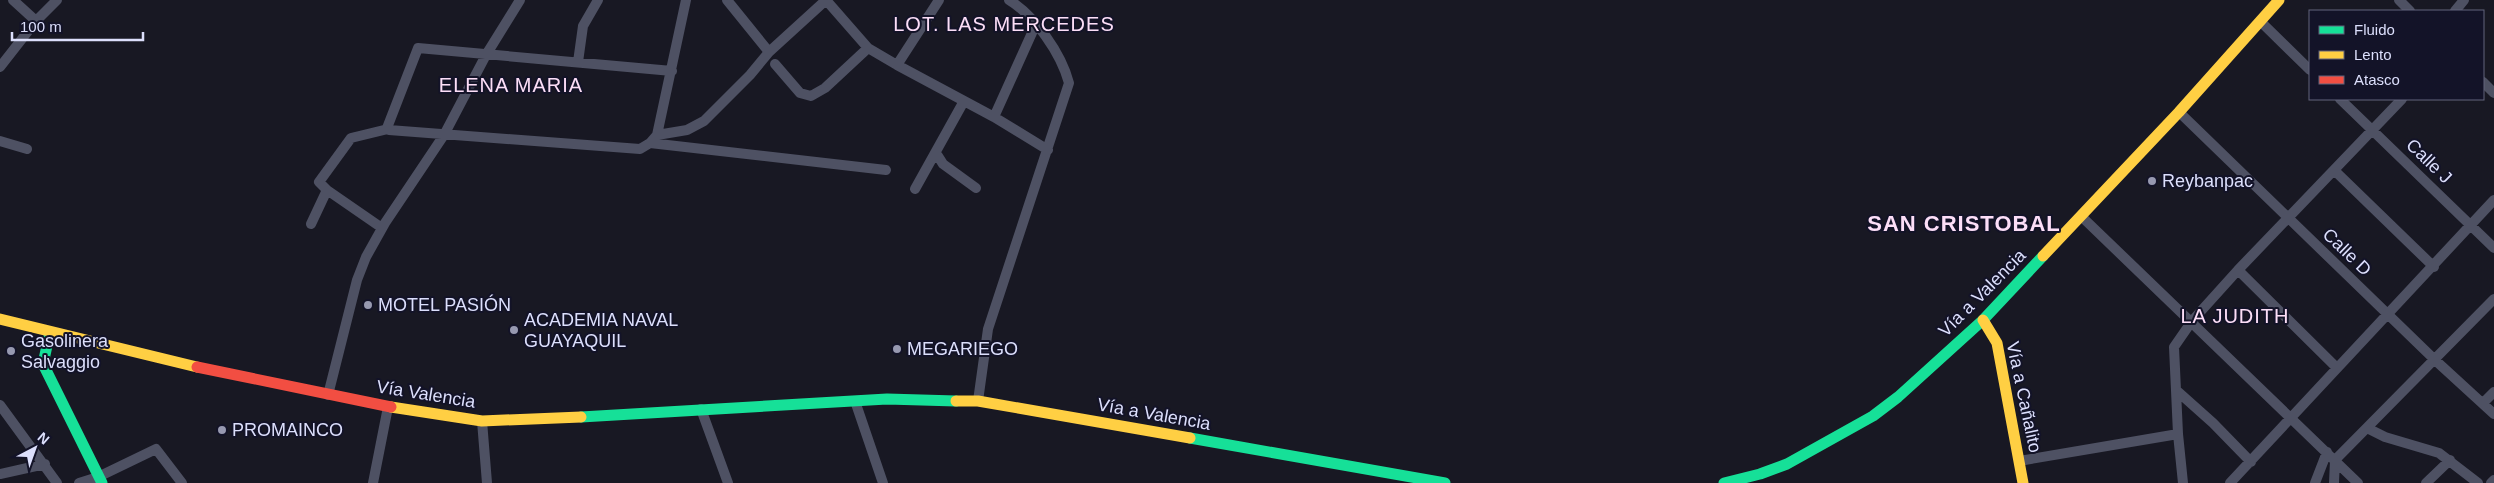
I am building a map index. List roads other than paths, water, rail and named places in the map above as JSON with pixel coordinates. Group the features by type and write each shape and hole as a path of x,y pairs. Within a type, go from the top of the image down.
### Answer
{"main road":[{"name":"Vía a Valencia","path":"1724,483 1760,474 1787,464 1873,416 1898,397 1983,320 2179,112 2279,0"},
{"name":"Vía Valencia","path":"0,320 243,378 388,407 482,421 532,420 855,401"},
{"name":"Vía a Cañalito","path":"1983,320 1997,343 2023,483"},
{"path":"50,332 43,364 100,480"},
{"name":"Vía a Valencia","path":"855,401 887,399 978,401 1445,483"}],"street":[{"path":"13,0 36,21"},
{"path":"0,67 36,21 57,0"},
{"path":"328,395 356,280 382,228 444,135 486,55 520,0"},
{"path":"578,62 583,26 598,0"},
{"path":"382,228 327,190 319,182 351,138 388,129 444,135 640,149 650,143 657,135 686,0"},
{"path":"727,0 769,52"},
{"path":"676,146 750,75 769,52 826,0 868,48 994,117 1048,150"},
{"path":"897,65 939,0"},
{"path":"978,401 988,328 1069,84 1056,55 1036,24 1009,0"},
{"path":"2398,0 2409,10"},
{"path":"2456,10 2464,0"},
{"path":"2261,22 2309,69"},
{"path":"994,117 1036,24"},
{"path":"775,64 800,93 811,96 825,88 868,48"},
{"path":"388,129 416,49 672,71"},
{"path":"2484,83 2494,93"},
{"name":"Calle J","path":"2341,100 2494,248"},
{"path":"2184,483 2178,434 2173,351 2192,321 2238,270 2289,219 2401,100"},
{"path":"915,188 964,101"},
{"name":"Calle D","path":"2179,112 2435,360 2494,414"},
{"path":"657,135 687,130 704,121"},
{"path":"0,141 27,150"},
{"path":"650,143 886,170"},
{"path":"936,153 942,164 976,188"},
{"path":"2336,170 2434,266"},
{"path":"311,224 327,190"},
{"path":"2230,483 2291,416 2389,315 2494,200"},
{"path":"2081,216 2291,416 2358,483"},
{"path":"2238,270 2337,368"},
{"path":"2334,483 2335,460 2494,299"},
{"path":"2176,390 2214,423 2251,462"},
{"path":"2483,403 2494,392"},
{"path":"855,401 883,483"},
{"path":"0,405 45,464 57,483"},
{"path":"373,483 388,407"},
{"path":"701,409 728,483"},
{"path":"482,421 488,483"},
{"path":"2368,428 2386,437 2430,450 2450,460 2478,483"},
{"path":"2020,461 2178,434"},
{"path":"79,483 100,480 156,449 182,483"},
{"path":"2315,483 2327,452"},
{"path":"2426,483 2450,460"},
{"path":"0,474 45,464"},
{"path":"2240,472 2243,483"},
{"path":"2491,483 2494,480"}],"place":[{"name":"Reybanpac","path":"2152,181"},
{"name":"MOTEL PASIÓN","path":"368,305"},
{"name":"ACADEMIA NAVAL GUAYAQUIL","path":"514,330"},
{"name":"MEGARIEGO","path":"897,349"},
{"name":"Gasolinera Salvaggio","path":"11,351"},
{"name":"PROMAINCO","path":"222,430"}],"district":[{"name":"LOT. LAS MERCEDES","path":"1004,24"},
{"name":"ELENA MARIA","path":"511,85"},
{"name":"SAN CRISTOBAL","path":"1964,223"},
{"name":"LA JUDITH","path":"2235,316"}]}
